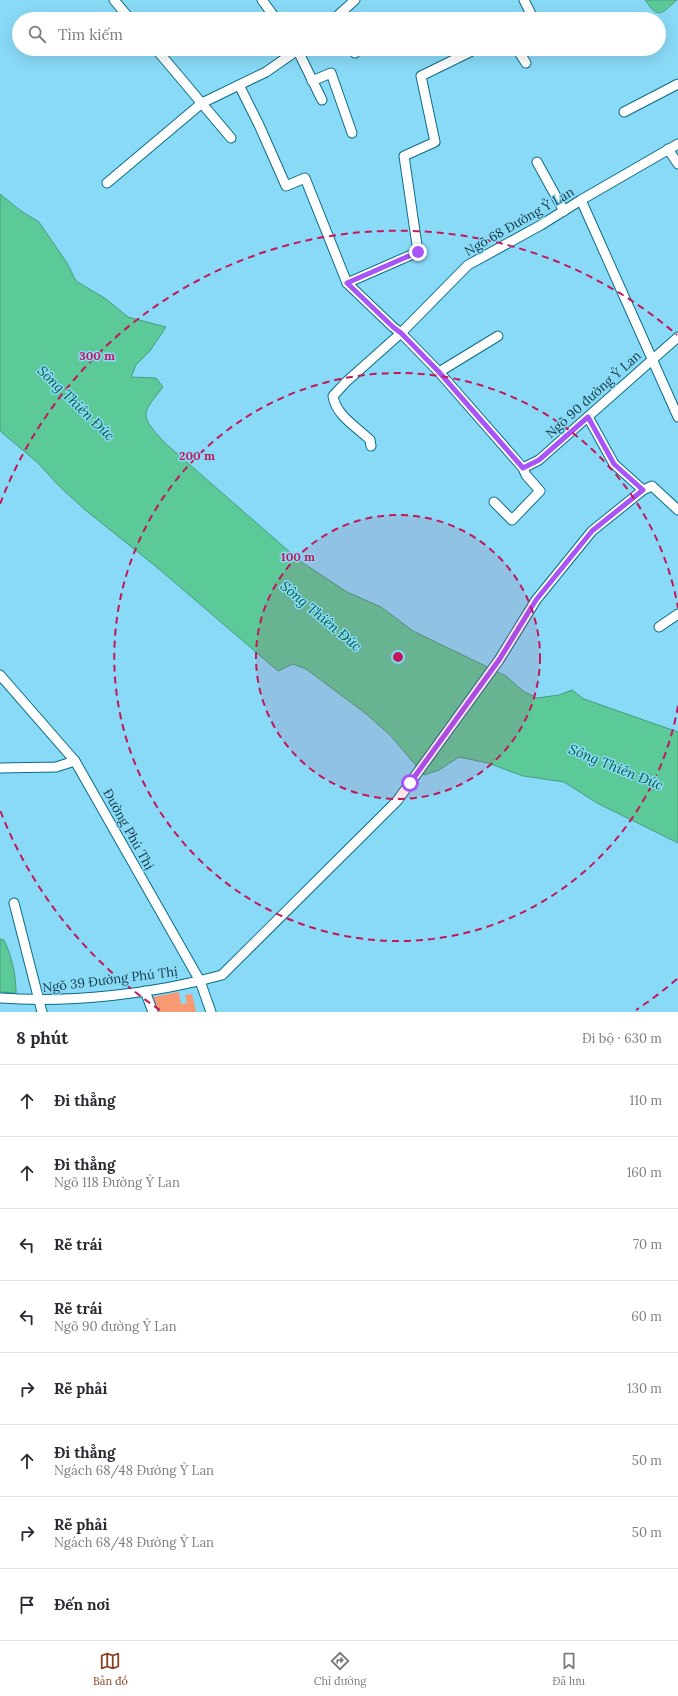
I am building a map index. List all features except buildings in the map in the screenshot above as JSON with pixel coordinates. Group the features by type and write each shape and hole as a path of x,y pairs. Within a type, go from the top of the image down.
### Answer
{"street":[{"path":"114,0 124,12"},
{"path":"262,0 271,12"},
{"path":"342,12 355,0"},
{"path":"524,0 530,12"},
{"path":"162,56 231,138"},
{"path":"107,183 202,103 266,72 289,56"},
{"path":"301,56 322,100"},
{"path":"347,283 418,252 404,156 435,142 421,76 462,56"},
{"path":"522,56 526,63"},
{"path":"312,81 331,73 352,133"},
{"path":"624,112 678,84"},
{"path":"240,85 286,186 305,178 347,283 401,333 439,372 523,468 526,475 540,491 512,520 494,502"},
{"name":"Ngõ 68 Đường Ỷ Lan","path":"371,446 370,440 338,411 333,396 346,382 401,333 468,265 542,225 581,200 678,144"},
{"path":"668,149 678,164"},
{"path":"537,162 564,211"},
{"path":"581,200 678,417"},
{"path":"439,372 498,336"},
{"name":"Ngõ 90 đường Ỷ Lan","path":"523,468 539,460 678,337"},
{"path":"588,417 614,464 643,490 652,486 678,510"},
{"name":"Ngõ 39 Đường Phú Thị","path":"0,998 40,1001 144,991 200,981 222,975 397,801 499,660 536,600 592,531 643,490"},
{"path":"659,627 678,614"},
{"name":"Đường Phú Thị","path":"0,675 75,761 200,981 211,1012"},
{"path":"0,768 56,767 75,761"},
{"path":"14,903 42,1012"},
{"path":"144,991 153,1012"}],"water":[{"path":"645,0 677,0 662,12 657,12"},
{"name":"Sông Thiên Đức","path":"0,194 21,211 39,222 67,263 76,281 106,299 128,317 166,327 150,351 136,365 131,377 156,378 163,387 147,410 147,421 165,443 300,561 347,592 381,607 413,631 506,676 523,691 537,698 559,695 572,690 584,699 678,732 678,843 597,803 564,782 523,776 488,763 459,757 439,770 424,775 390,735 365,713 306,669 293,664 278,671 159,569 84,509 59,486 38,463 0,431"},
{"path":"0,939 4,940 11,959 16,993 0,992"}],"route":[{"path":"410,783 499,660 536,600 592,531 643,490 614,464 588,417 539,460 523,468 439,372 401,333 347,283 418,252"}]}
